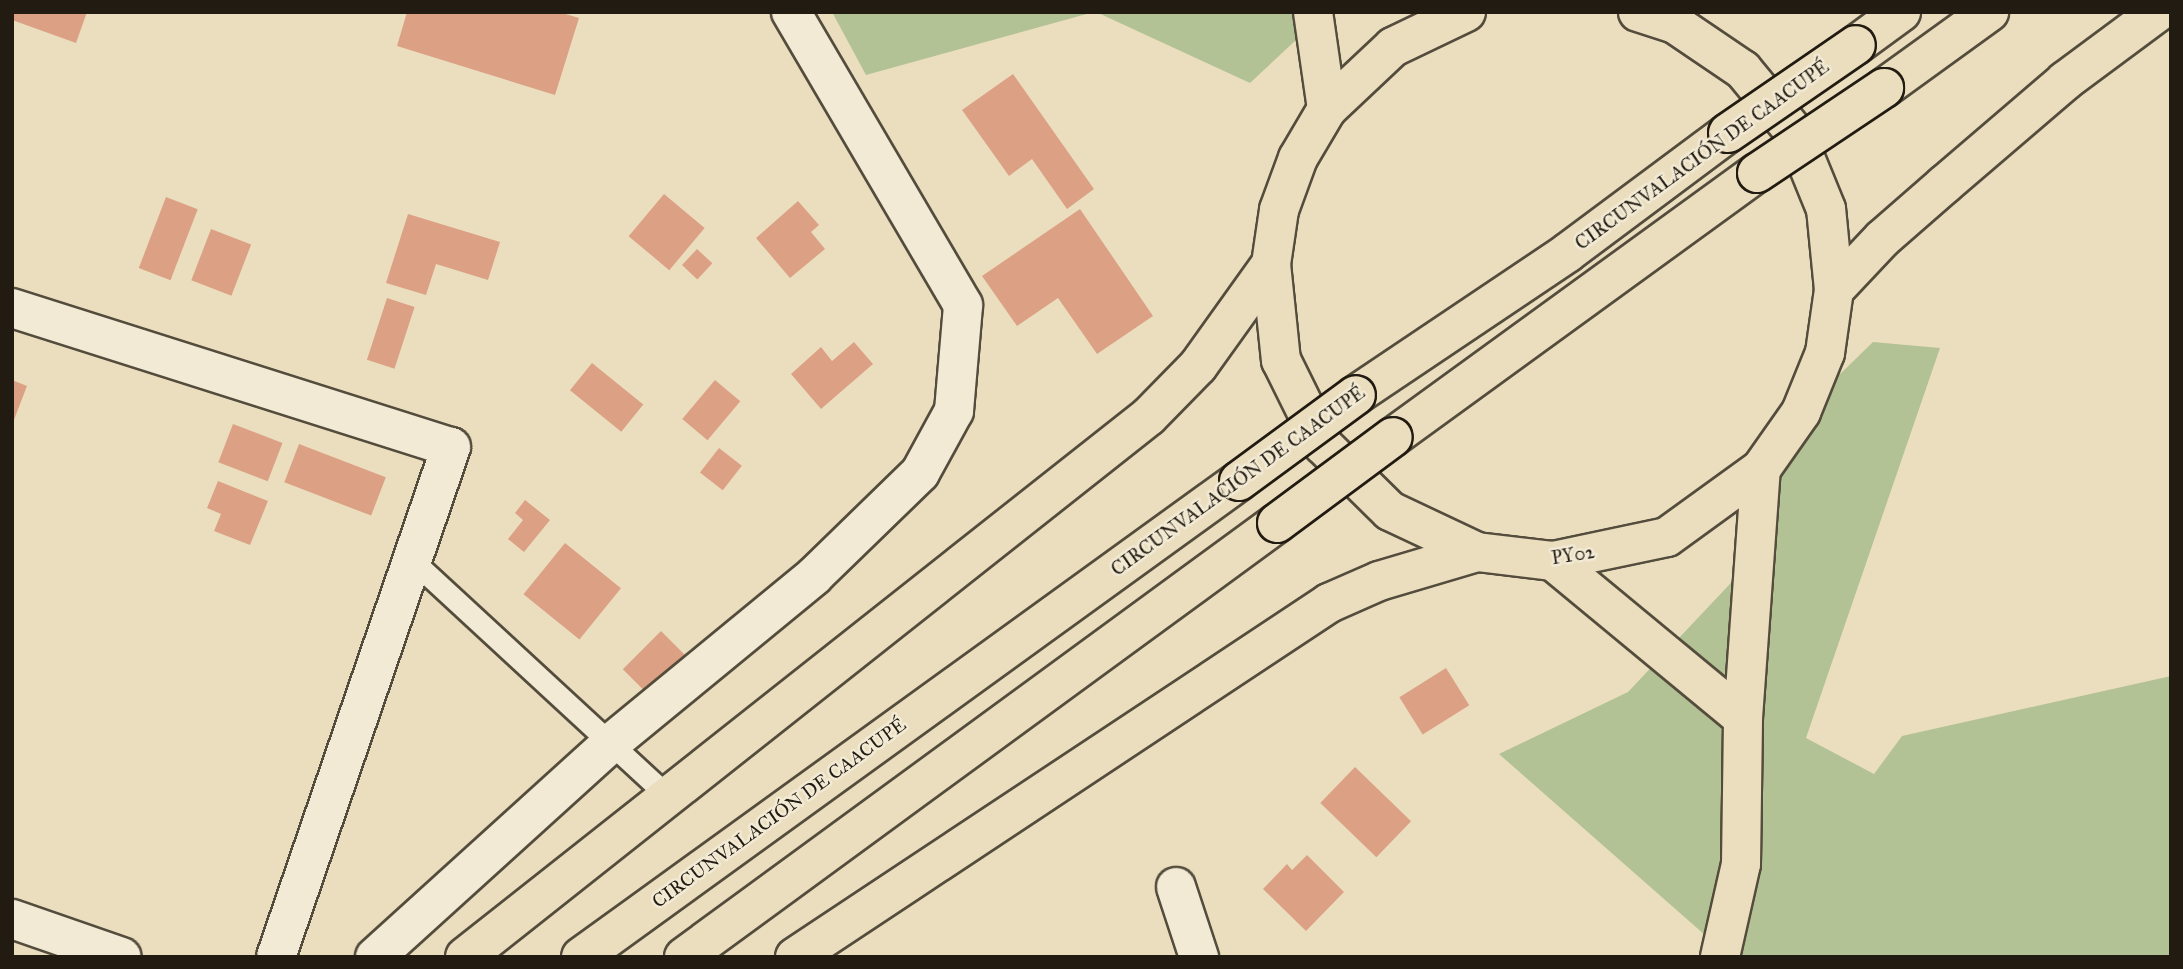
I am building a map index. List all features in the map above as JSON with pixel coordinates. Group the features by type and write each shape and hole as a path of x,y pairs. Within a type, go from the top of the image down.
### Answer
{"main road":[{"path":"1313,12 1327,109"},
{"name":"PY02","path":"1466,12 1393,47 1327,109 1298,158 1284,197 1271,264 1281,360 1323,445 1391,512 1477,552 1553,561 1667,537 1761,469 1801,412 1825,353 1835,290 1826,209 1795,133 1743,70 1675,24 1638,12"},
{"name":"CIRCUNVALACIÓN DE CAACUPÉ","path":"581,957 1356,395 1567,253 1728,133 1900,12"},
{"path":"684,957 1393,437 1758,173 1884,88 1989,12"},
{"path":"1835,290 1882,239 1945,184 2065,81 2158,12"},
{"path":"465,957 1149,416 1198,366 1271,264"},
{"path":"1720,957 1741,864 1743,718 1761,469"},
{"path":"794,957 1329,603 1378,581 1477,552"},
{"path":"1553,561 1743,718"}],"street":[{"path":"375,957 611,743 824,567 920,473 954,411 963,305 791,12"},
{"path":"12,308 450,447 276,957"},
{"path":"1176,887 1199,957"},
{"path":"12,919 122,957"}],"lane":[{"path":"412,560 667,795"}],"green space":[{"path":"832,12 1094,12 866,75"},
{"path":"1096,12 1326,12 1250,83"},
{"path":"1873,342 1940,348 1806,738 1874,774 1902,736 2171,676 2171,957 1730,957 1499,754 1628,692 1745,568 1801,412"}],"building":[{"path":"12,12 87,12 76,43 12,20"},
{"path":"407,12 559,12 579,18 555,95 397,46"},
{"path":"1013,74 1094,189 1067,209 1032,159 1009,176 962,110"},
{"path":"664,194 705,228 669,270 629,236"},
{"path":"166,197 198,209 171,280 139,268"},
{"path":"798,201 819,225 811,232 825,249 790,278 756,238"},
{"path":"1080,209 1153,316 1097,354 1058,298 1017,326 982,276"},
{"path":"408,214 500,242 488,280 436,264 426,295 386,283"},
{"path":"211,229 251,244 231,296 191,280"},
{"path":"697,249 712,263 697,279 682,265"},
{"path":"387,298 415,307 394,369 367,360"},
{"path":"854,342 873,364 821,409 791,374 821,347 832,361"},
{"path":"592,363 643,405 621,432 570,390"},
{"path":"12,380 27,386 12,425"},
{"path":"715,380 740,401 707,440 682,419"},
{"path":"233,424 282,443 268,481 218,462"},
{"path":"299,444 386,477 371,516 284,482"},
{"path":"719,448 742,466 723,490 700,472"},
{"path":"218,481 268,501 250,545 214,531 221,514 207,508"},
{"path":"525,500 550,520 524,552 508,539 523,520 515,513"},
{"path":"565,543 621,588 579,640 523,594"},
{"path":"661,631 694,664 656,702 623,669"},
{"path":"1446,668 1469,705 1423,734 1399,697"},
{"path":"1355,767 1411,821 1376,857 1320,803"},
{"path":"1307,855 1344,892 1306,931 1263,889 1287,864 1292,870"}]}
